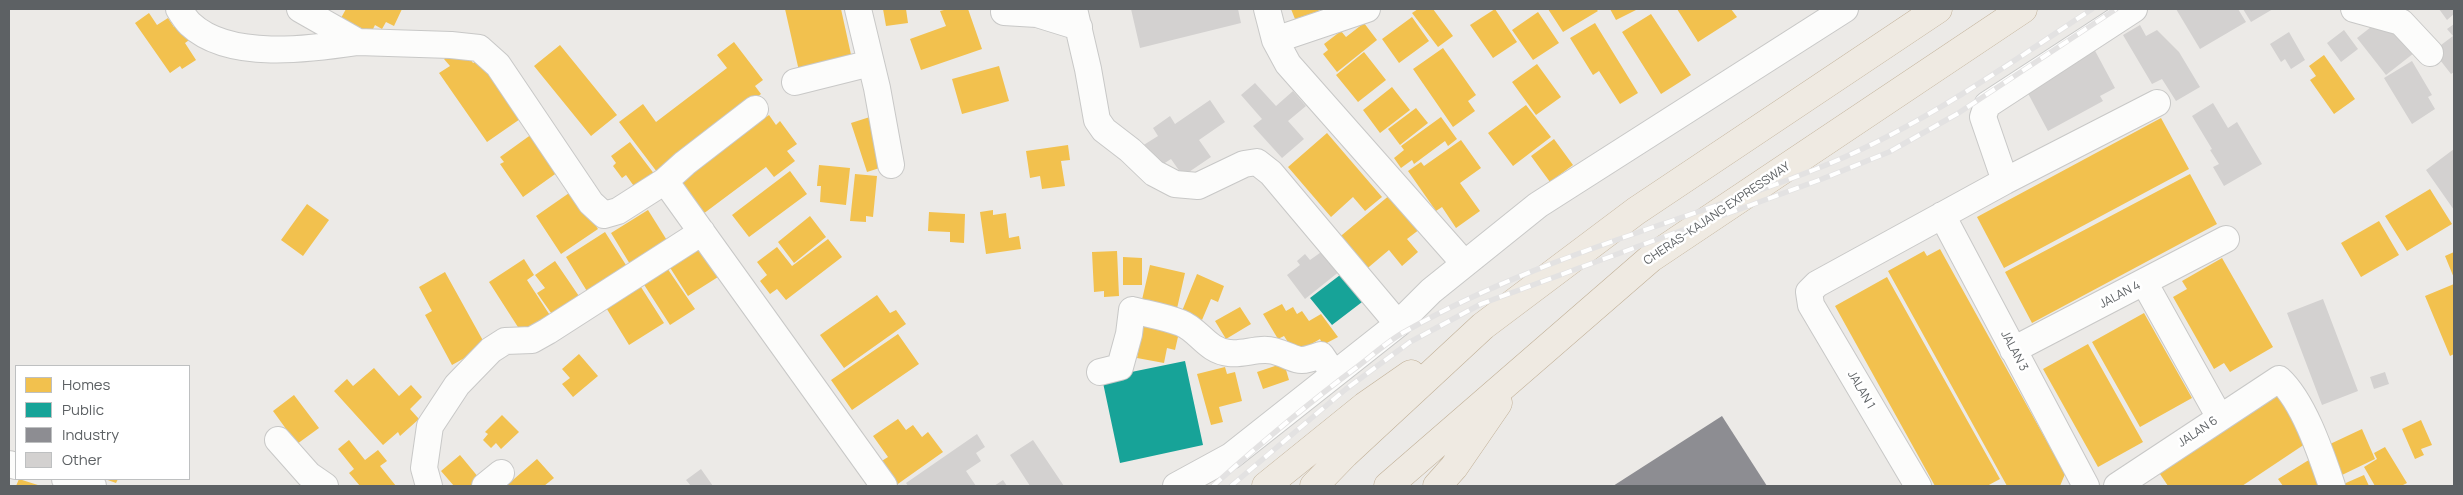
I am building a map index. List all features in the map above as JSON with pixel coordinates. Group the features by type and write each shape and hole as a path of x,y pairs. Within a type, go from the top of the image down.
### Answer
{"highway":[{"path":"1266,486 1365,406 1483,326 1636,211 1938,9"},
{"name":"CHERAS–KAJANG EXPRESSWAY","path":"1388,486 1651,258 2023,9"},
{"path":"1314,486 1345,454 1483,326"},
{"path":"1436,486 1454,467 1520,371"}],"street":[{"path":"179,9 190,24 212,38 252,48 296,50 358,42 451,45 479,48 498,64 591,203 604,214 618,211 665,182 685,163 756,110"},
{"path":"300,9 358,42"},
{"path":"858,9 891,165"},
{"path":"1267,9 1275,40 1288,64 1464,262"},
{"path":"1275,40 1367,9"},
{"path":"1176,486 1231,456 1398,324 1464,262 1544,200 1845,9"},
{"path":"2005,181 1983,117 1987,105 2134,9"},
{"path":"2354,9 2401,22 2430,54"},
{"path":"1004,12 1076,18 1097,120 1104,130 1130,150 1154,173 1176,184 1198,186 1244,164 1257,162 1271,173 1398,324"},
{"path":"795,82 870,63"},
{"path":"1942,215 2157,103"},
{"path":"665,182 884,486"},
{"name":"JALAN 1","path":"1918,486 1811,305 1809,292 1816,284 1942,215"},
{"name":"JALAN 3","path":"1942,215 2086,486"},
{"path":"429,486 424,468 430,426 457,385 491,350 505,341 532,340 702,232"},
{"name":"JALAN 4","path":"2013,350 2226,239"},
{"path":"2144,282 2220,418"},
{"path":"1100,372 1120,367 1129,334 1132,310 1182,323 1212,348 1229,353 1258,350 1274,351 1295,361 1305,361 1322,355 1334,374"},
{"name":"JALAN 6","path":"2134,482 2220,418 2279,379 2288,387 2317,442 2332,486"},
{"path":"278,440 310,476 325,486"},
{"path":"69,480 92,486"}],"building: Homes":[{"path":"346,9 402,9 394,26 386,22 382,29 375,25 371,33 341,18"},
{"path":"785,9 841,9 852,59 799,71"},
{"path":"883,9 906,9 908,23 886,26"},
{"path":"968,9 982,49 921,70 910,39 946,26 940,11"},
{"path":"1291,9 1318,9 1319,11 1295,19"},
{"path":"1418,9 1433,9 1453,36 1438,47 1412,13"},
{"path":"1495,9 1517,42 1493,58 1470,25"},
{"path":"1548,9 1596,9 1598,11 1563,32"},
{"path":"1610,9 1638,9 1616,20"},
{"path":"1677,9 1731,9 1737,17 1698,42"},
{"path":"1538,12 1559,43 1533,60 1512,30"},
{"path":"149,13 157,25 168,18 174,27 182,22 192,38 185,43 196,60 182,69 180,66 170,73 135,23"},
{"path":"1651,14 1691,75 1661,94 1622,32"},
{"path":"1412,17 1429,41 1399,63 1382,39"},
{"path":"1364,23 1377,40 1337,72 1323,54 1328,50 1324,44 1341,31 1346,37"},
{"path":"1595,23 1638,93 1620,104 1599,71 1593,75 1570,38"},
{"path":"734,42 763,80 755,86 761,94 657,172 619,122 643,104 656,122 727,68 717,55"},
{"path":"560,45 617,115 591,136 534,66"},
{"path":"1443,48 1476,95 1468,101 1475,111 1453,127 1413,69"},
{"path":"457,50 467,54 473,63 482,58 523,117 487,142 439,73 450,66 444,59"},
{"path":"1364,52 1386,80 1358,102 1336,75"},
{"path":"2324,55 2355,99 2334,114 2310,80 2316,76 2309,66"},
{"path":"1537,64 1561,97 1536,115 1512,82"},
{"path":"999,66 1009,101 962,114 952,79"},
{"path":"1392,87 1410,110 1380,133 1363,110"},
{"path":"1526,105 1551,137 1513,166 1488,133"},
{"path":"1416,108 1428,123 1400,145 1388,129"},
{"path":"769,115 776,125 780,121 797,144 787,151 795,161 774,177 766,167 703,214 679,182"},
{"path":"873,116 889,165 867,172 851,123"},
{"path":"1441,117 1457,139 1448,146 1445,141 1414,164 1412,160 1401,168 1394,158 1404,150 1401,146"},
{"path":"2161,118 2189,169 2004,268 1977,217"},
{"path":"1327,133 1382,197 1365,211 1353,197 1331,217 1288,167"},
{"path":"532,134 558,172 523,197 500,164 504,162 500,157"},
{"path":"1554,139 1573,165 1550,182 1531,156"},
{"path":"1461,140 1481,168 1460,183 1480,211 1456,228 1442,207 1436,211 1408,171 1421,162 1424,166"},
{"path":"630,142 655,175 636,189 626,175 622,178 613,166 616,163 611,156"},
{"path":"1068,145 1070,160 1061,161 1065,186 1042,189 1040,176 1030,178 1026,151"},
{"path":"819,165 850,168 846,205 820,202 821,186 817,186"},
{"path":"790,171 807,194 749,237 732,215"},
{"path":"855,174 877,176 873,217 866,216 866,222 850,221"},
{"path":"2190,174 2217,224 2032,323 2005,272"},
{"path":"2430,189 2452,224 2407,251 2385,216"},
{"path":"572,191 598,229 561,254 536,216"},
{"path":"1391,194 1420,229 1407,239 1418,252 1402,266 1389,250 1363,272 1336,240"},
{"path":"307,204 329,220 303,256 281,240"},
{"path":"648,210 673,250 636,274 611,233"},
{"path":"993,210 993,215 1006,213 1009,238 1019,236 1021,249 986,254 980,212"},
{"path":"929,212 965,214 964,243 950,242 950,232 928,231"},
{"path":"810,216 826,237 794,263 778,242"},
{"path":"2379,221 2399,255 2361,277 2341,243"},
{"path":"605,232 633,276 593,301 566,257"},
{"path":"828,239 842,257 786,300 777,289 770,294 760,281 767,275 757,262 777,247 792,266"},
{"path":"699,246 718,277 688,296 669,266"},
{"path":"1940,249 2065,474 2060,486 2007,486 1888,271 1924,251 1927,256"},
{"path":"1117,251 1119,296 1104,297 1104,291 1094,292 1092,252"},
{"path":"2454,252 2454,278 2445,256"},
{"path":"1123,257 1142,258 1142,285 1123,285"},
{"path":"2222,258 2273,347 2230,372 2224,363 2214,369 2173,297 2187,289 2182,281"},
{"path":"524,259 534,275 527,280 553,320 525,338 489,282"},
{"path":"555,261 583,302 556,320 537,293 545,288 535,275"},
{"path":"665,265 695,309 670,325 641,280"},
{"path":"1150,265 1185,273 1176,313 1141,304"},
{"path":"445,272 486,346 452,365 425,315 432,311 419,287"},
{"path":"1197,274 1224,286 1218,302 1211,299 1202,320 1182,311"},
{"path":"1887,277 2000,479 1987,486 1935,486 1835,306"},
{"path":"639,284 664,323 629,345 605,306"},
{"path":"2454,284 2454,354 2450,356 2425,296"},
{"path":"877,295 890,313 896,310 906,324 844,368 820,335"},
{"path":"1282,304 1286,311 1293,307 1297,314 1302,311 1309,321 1321,314 1338,337 1323,345 1320,339 1301,350 1293,350 1284,336 1278,339 1263,314"},
{"path":"1240,307 1251,324 1226,339 1215,321"},
{"path":"2144,313 2192,398 2140,427 2092,342"},
{"path":"1136,319 1180,328 1175,350 1167,348 1164,363 1137,358 1140,343"},
{"path":"898,334 919,364 852,410 831,380"},
{"path":"2088,344 2143,442 2098,467 2043,369"},
{"path":"579,354 598,376 573,397 562,384 570,378 562,369"},
{"path":"1284,363 1289,380 1263,389 1257,372"},
{"path":"1225,367 1227,374 1235,372 1242,401 1219,407 1223,422 1211,425 1197,374"},
{"path":"374,368 399,396 411,385 422,397 410,409 419,419 400,436 398,432 383,445 334,391 347,379 353,386"},
{"path":"2283,388 2311,440 2242,486 2168,486 2158,471"},
{"path":"294,395 319,428 297,444 273,411"},
{"path":"502,415 519,432 501,449 496,443 491,448 483,440 488,434 485,432"},
{"path":"898,419 906,430 913,425 922,437 928,432 943,452 895,486 877,464 888,457 873,436"},
{"path":"2421,420 2432,445 2421,449 2424,455 2415,459 2402,429"},
{"path":"2362,429 2375,459 2342,475 2328,445"},
{"path":"349,440 365,460 378,450 387,461 380,466 396,486 360,486 349,473 354,469 338,449"},
{"path":"2385,447 2407,483 2401,486 2375,486 2364,467 2377,459 2374,453"},
{"path":"460,455 484,484 481,486 454,486 441,471"},
{"path":"2312,458 2329,486 2283,486 2278,479"},
{"path":"537,459 554,478 544,486 506,486"},
{"path":"2364,475 2369,486 2339,486"},
{"path":"19,480 22,480 41,486 16,486"}],"building: Public":[{"path":"1344,272 1366,299 1332,325 1310,298"},
{"path":"1185,361 1203,445 1120,463 1102,378"}],"building: Industry":[{"path":"1722,416 1767,486 1613,486"}],"building: Other":[{"path":"1131,9 1238,9 1241,23 1140,48"},
{"path":"2176,9 2238,9 2246,22 2200,49"},
{"path":"2243,9 2273,9 2251,22"},
{"path":"2439,9 2454,9 2454,14 2447,20"},
{"path":"2385,16 2414,53 2386,75 2357,38"},
{"path":"2454,24 2454,72 2451,74 2433,51 2453,36 2447,29"},
{"path":"2140,25 2146,36 2157,30 2179,52 2200,87 2176,101 2162,79 2152,84 2123,35"},
{"path":"2344,30 2358,49 2341,62 2327,43"},
{"path":"2289,32 2305,60 2291,69 2285,59 2281,62 2270,44"},
{"path":"2093,47 2115,88 2100,96 2103,101 2048,131 2023,84"},
{"path":"2412,61 2432,95 2428,97 2435,109 2412,124 2384,78"},
{"path":"1255,83 1276,106 1293,91 1306,106 1288,121 1304,139 1282,158 1253,126 1262,119 1241,95"},
{"path":"1210,100 1225,122 1199,140 1211,157 1183,176 1171,159 1157,168 1142,146 1158,136 1153,128 1170,116 1175,124"},
{"path":"2213,103 2228,128 2237,122 2262,164 2224,186 2213,167 2219,164 2192,116"},
{"path":"2454,149 2454,210 2426,170"},
{"path":"1324,250 1340,271 1305,299 1287,275 1300,265 1297,261 1305,254 1310,260"},
{"path":"2323,299 2358,391 2322,405 2287,313"},
{"path":"2385,372 2389,384 2374,389 2370,377"},
{"path":"977,434 985,447 976,453 981,461 966,471 976,486 908,486 906,483"},
{"path":"1033,440 1064,486 1030,486 1010,455"},
{"path":"701,469 713,486 691,486 686,480"},
{"path":"1003,480 1007,486 994,486"}],"railway":[{"path":"1213,486 1302,410 1387,343 1406,331 1455,305 1505,282 1608,243 1765,188 1853,153 1924,117 2092,9"},
{"path":"1231,486 1346,389 1410,342 1481,304 1822,179 1889,152 1957,114 2116,9"}]}
